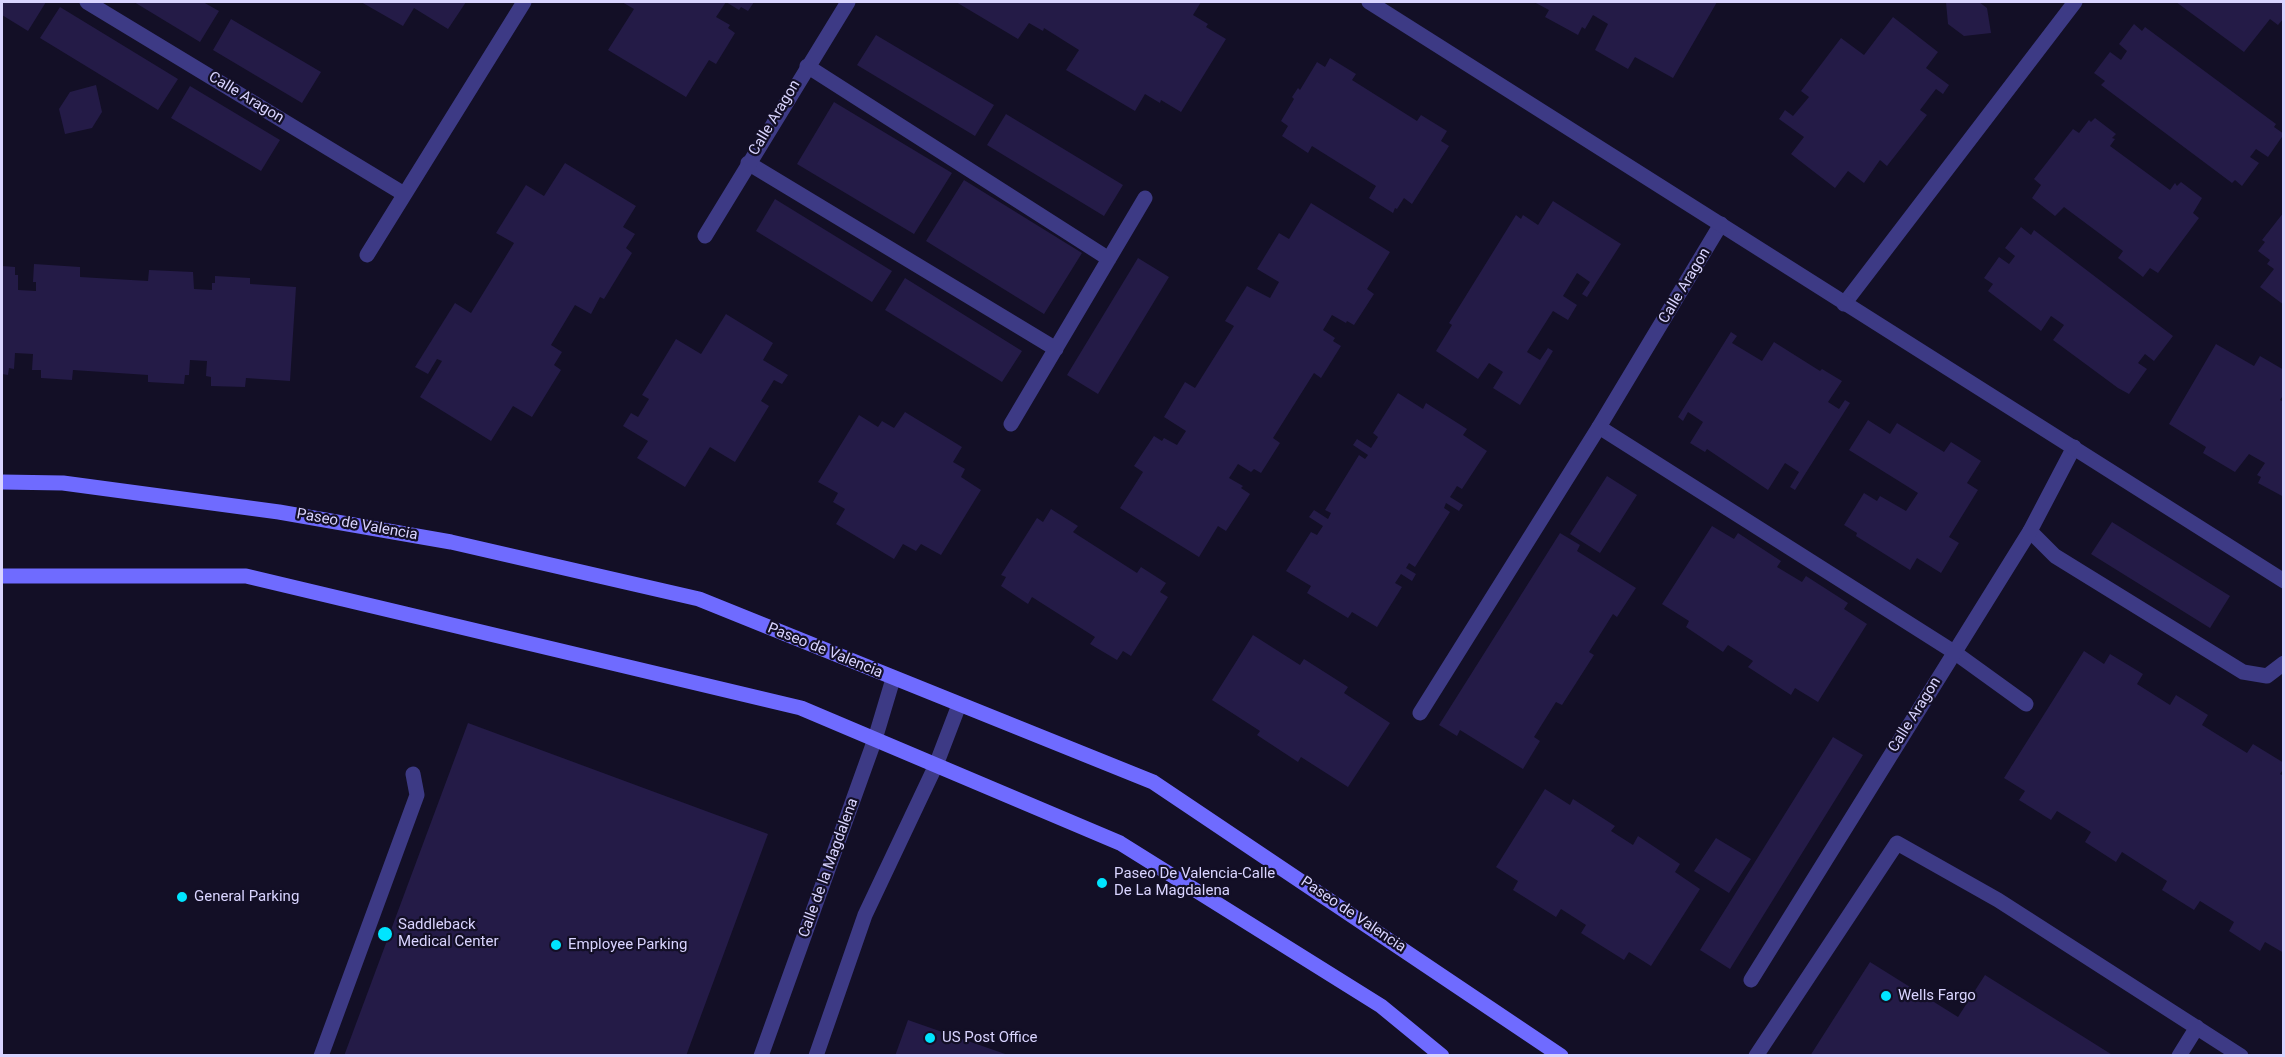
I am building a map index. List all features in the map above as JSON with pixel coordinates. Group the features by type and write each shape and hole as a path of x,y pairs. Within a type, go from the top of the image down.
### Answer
{"main road":[{"name":"Paseo de Valencia","path":"2,482 75,485 279,512 451,542 699,599 1153,782 1561,1056"},
{"path":"2,576 246,576 801,708 1120,843 1382,1006 1442,1056"}],"street":[{"name":"Calle Aragon","path":"87,2 404,194"},
{"path":"367,255 524,2"},
{"name":"Calle Aragon","path":"705,236 848,2"},
{"path":"1369,2 2283,581"},
{"path":"1844,304 2075,2"},
{"path":"807,66 1109,259"},
{"path":"748,163 1056,349"},
{"path":"1011,424 1145,198"},
{"name":"Calle Aragon","path":"1420,713 1599,428 1721,224"},
{"path":"1599,428 1954,652 2026,704"},
{"name":"Calle Aragon","path":"1751,980 2030,531 2074,447"},
{"path":"2030,531 2055,556 2243,672 2267,676 2283,663"},
{"name":"Calle de la Magdalena","path":"761,1056 875,739 893,679"},
{"path":"816,1056 865,915 936,765 959,705"},
{"path":"321,1056 417,795 413,774"},
{"path":"1756,1056 1897,843 1998,900 2241,1056"},
{"path":"2179,1056 2198,1027"}],"building":[{"path":"2,2 46,2 28,31 2,15"},
{"path":"134,2 203,2 219,11 200,42"},
{"path":"361,2 466,2 448,29 414,8 403,26"},
{"path":"622,2 726,2 716,17 730,25 728,28 735,33 716,64 709,60 686,97 608,50 634,9"},
{"path":"726,2 754,2 748,11 741,7 739,10"},
{"path":"956,2 1201,2 1193,15 1208,24 1206,27 1226,39 1181,112 1145,94 1135,111 1066,70 1079,50 1044,28 1043,31 1029,23 1018,39"},
{"path":"1534,2 1717,2 1673,78 1635,57 1628,69 1595,50 1608,24 1593,15 1585,29 1582,27 1578,35 1545,17 1549,10"},
{"path":"1946,2 1979,2 1987,8 1991,33 1964,36 1948,24"},
{"path":"2176,2 2284,2 2284,18 2278,25 2270,19 2244,52"},
{"path":"60,7 178,79 158,110 40,38"},
{"path":"1893,17 1938,52 1926,68 1949,85 1943,94 1936,89 1920,110 1927,115 1887,166 1880,160 1864,183 1848,171 1835,188 1791,154 1804,137 1779,119 1785,110 1793,116 1809,97 1801,91 1841,38 1864,55"},
{"path":"231,19 321,72 302,103 213,50"},
{"path":"2134,24 2142,31 2145,27 2276,124 2274,127 2284,134 2268,157 2256,149 2250,157 2259,163 2242,186 2235,180 2232,183 2101,85 2105,81 2094,73 2110,52 2121,60 2127,51 2119,44"},
{"path":"876,35 994,105 975,136 857,65"},
{"path":"1330,58 1356,74 1352,80 1417,121 1421,115 1447,131 1441,141 1449,146 1412,204 1404,198 1393,213 1369,198 1376,186 1312,146 1308,153 1282,136 1288,126 1281,121 1294,99 1292,97 1298,88 1300,90 1317,62 1325,67"},
{"path":"96,85 102,112 92,128 65,134 59,109 70,92"},
{"path":"190,86 280,140 261,171 171,118"},
{"path":"834,102 952,173 914,234 797,164"},
{"path":"1006,114 1123,185 1104,216 987,145"},
{"path":"2095,118 2116,134 2110,146 2170,190 2175,183 2177,186 2181,182 2202,198 2193,213 2199,218 2158,273 2150,268 2143,277 2118,258 2123,251 2064,207 2055,216 2032,198 2041,185 2034,179 2073,129 2079,133 2089,120 2091,122"},
{"path":"565,163 636,206 623,227 635,234 626,248 632,253 604,299 600,297 591,314 575,305 551,345 562,352 554,365 561,370 532,417 513,406 491,441 420,397 442,361 437,359 428,374 415,367 455,303 471,313 514,243 496,233 526,185 544,196"},
{"path":"964,180 1082,253 1044,314 926,241"},
{"path":"775,199 892,271 872,302 756,231"},
{"path":"1553,201 1621,244 1587,297 1582,294 1590,282 1577,273 1563,296 1577,305 1568,320 1553,311 1527,352 1540,360 1548,348 1553,351 1520,405 1493,388 1503,372 1489,363 1478,379 1436,351 1452,325 1449,323 1516,215 1521,219 1523,215 1538,225"},
{"path":"1311,203 1390,252 1367,289 1374,294 1354,325 1332,315 1323,330 1335,338 1333,341 1341,346 1321,378 1314,373 1273,438 1280,443 1261,473 1254,469 1251,472 1238,464 1229,478 1243,486 1241,488 1250,494 1226,531 1218,526 1199,557 1120,508 1143,472 1134,466 1154,436 1177,445 1186,431 1164,417 1185,382 1195,388 1234,326 1225,321 1247,286 1270,298 1279,282 1257,269 1279,233 1289,239"},
{"path":"2284,212 2284,305 2260,287 2274,269 2267,264 2270,260 2258,251 2265,242 2262,240"},
{"path":"2021,227 2031,235 2034,230 2173,336 2154,361 2145,354 2138,363 2147,369 2129,394 2053,340 2064,325 2051,316 2041,331 1988,291 1993,284 1984,278 1999,257 2009,264 2015,256 2005,248"},
{"path":"1138,258 1169,277 1098,394 1067,375"},
{"path":"34,264 80,267 80,277 148,281 149,270 193,272 194,289 212,290 215,276 250,278 250,284 296,287 290,381 246,378 245,387 211,386 211,377 206,376 207,361 190,360 189,375 185,375 184,384 148,382 148,375 73,370 72,380 41,378 41,370 32,370 33,354 15,353 14,369 9,368 8,375 2,374 2,266 15,267 15,275 18,275 18,290 36,291 36,282 33,282"},
{"path":"905,278 1022,351 1002,382 885,310"},
{"path":"726,314 773,343 763,360 788,375 782,384 774,380 761,401 769,406 735,462 710,447 685,487 637,458 648,441 623,426 631,413 638,417 649,399 642,395 676,339 701,354"},
{"path":"1731,332 1737,336 1732,343 1762,361 1774,342 1820,371 1822,369 1842,381 1828,402 1839,409 1845,400 1850,403 1795,490 1790,487 1799,472 1785,463 1768,490 1707,449 1705,452 1690,443 1703,422 1688,412 1683,421 1678,417"},
{"path":"2216,344 2254,366 2260,356 2284,370 2284,394 2280,400 2284,402 2284,497 2258,483 2261,477 2257,475 2265,463 2249,454 2235,472 2203,453 2206,447 2169,424"},
{"path":"1398,393 1423,409 1426,403 1467,429 1463,435 1487,451 1462,489 1457,486 1450,497 1463,505 1459,511 1446,503 1444,508 1450,512 1415,567 1409,563 1406,568 1416,574 1412,581 1401,574 1395,583 1402,587 1377,627 1352,612 1348,618 1307,593 1311,586 1286,571 1311,532 1317,535 1323,526 1309,517 1314,510 1328,519 1331,513 1325,510 1359,455 1365,459 1368,455 1353,445 1357,439 1371,448 1378,437 1373,433"},
{"path":"905,412 962,447 953,462 965,469 961,477 981,490 941,555 921,544 916,551 903,544 894,559 836,524 845,509 833,502 838,493 818,482 859,415 878,427 882,421 894,428"},
{"path":"1868,420 1890,434 1897,423 1944,452 1951,442 1981,461 1967,483 1978,490 1949,537 1959,543 1941,573 1917,558 1910,570 1856,536 1857,533 1844,525 1864,493 1877,501 1880,496 1906,511 1918,493 1849,450"},
{"path":"1607,476 1637,495 1600,553 1570,534"},
{"path":"1051,509 1078,526 1073,532 1137,573 1141,567 1166,583 1160,592 1168,597 1131,656 1123,651 1117,660 1090,644 1095,637 1032,597 1028,604 1001,586 1006,577 1001,575 1037,518 1043,522"},
{"path":"2112,522 2230,596 2210,628 2091,554"},
{"path":"1712,526 1734,539 1738,533 1781,561 1777,567 1802,582 1806,576 1848,603 1844,609 1867,624 1818,702 1795,688 1791,695 1748,667 1753,661 1728,645 1723,652 1686,627 1689,621 1662,604"},
{"path":"1560,533 1580,545 1577,551 1636,588 1617,617 1613,614 1589,652 1594,655 1562,705 1556,702 1534,737 1540,741 1523,769 1460,730 1457,736 1439,725"},
{"path":"1253,635 1300,665 1304,659 1348,687 1344,693 1390,723 1348,787 1301,757 1298,762 1257,735 1260,731 1212,700"},
{"path":"2084,651 2104,664 2110,654 2143,674 2137,684 2170,705 2176,695 2208,715 2202,725 2247,753 2253,744 2284,763 2280,774 2284,776 2284,953 2265,942 2260,951 2229,931 2234,922 2200,901 2194,910 2162,890 2167,881 2122,852 2116,862 2085,842 2091,832 2057,811 2051,820 2019,800 2025,791 2004,778"},
{"name":"Employee Parking","path":"468,723 768,834 686,1056 344,1056"},
{"path":"1833,737 1863,755 1730,969 1700,950"},
{"path":"1545,789 1570,805 1573,799 1615,826 1611,831 1633,845 1638,836 1680,864 1675,872 1700,889 1651,966 1629,952 1624,960 1581,933 1586,925 1561,909 1556,917 1513,890 1518,881 1496,867"},
{"path":"1716,838 1751,859 1729,893 1694,871"},
{"name":"Wells Fargo","path":"1870,962 1958,1017 1985,975 2114,1056 1810,1056"},
{"name":"US Post Office","path":"908,1020 1008,1055 1008,1056 895,1056"}],"place":[{"name":"Paseo De Valencia-Calle De La Magdalena","path":"1102,883"},
{"name":"General Parking","path":"182,897"},
{"name":"Saddleback Medical Center","path":"385,934"},
{"name":"Employee Parking","path":"556,945"},
{"name":"Wells Fargo","path":"1886,996"},
{"name":"US Post Office","path":"930,1038"}]}
